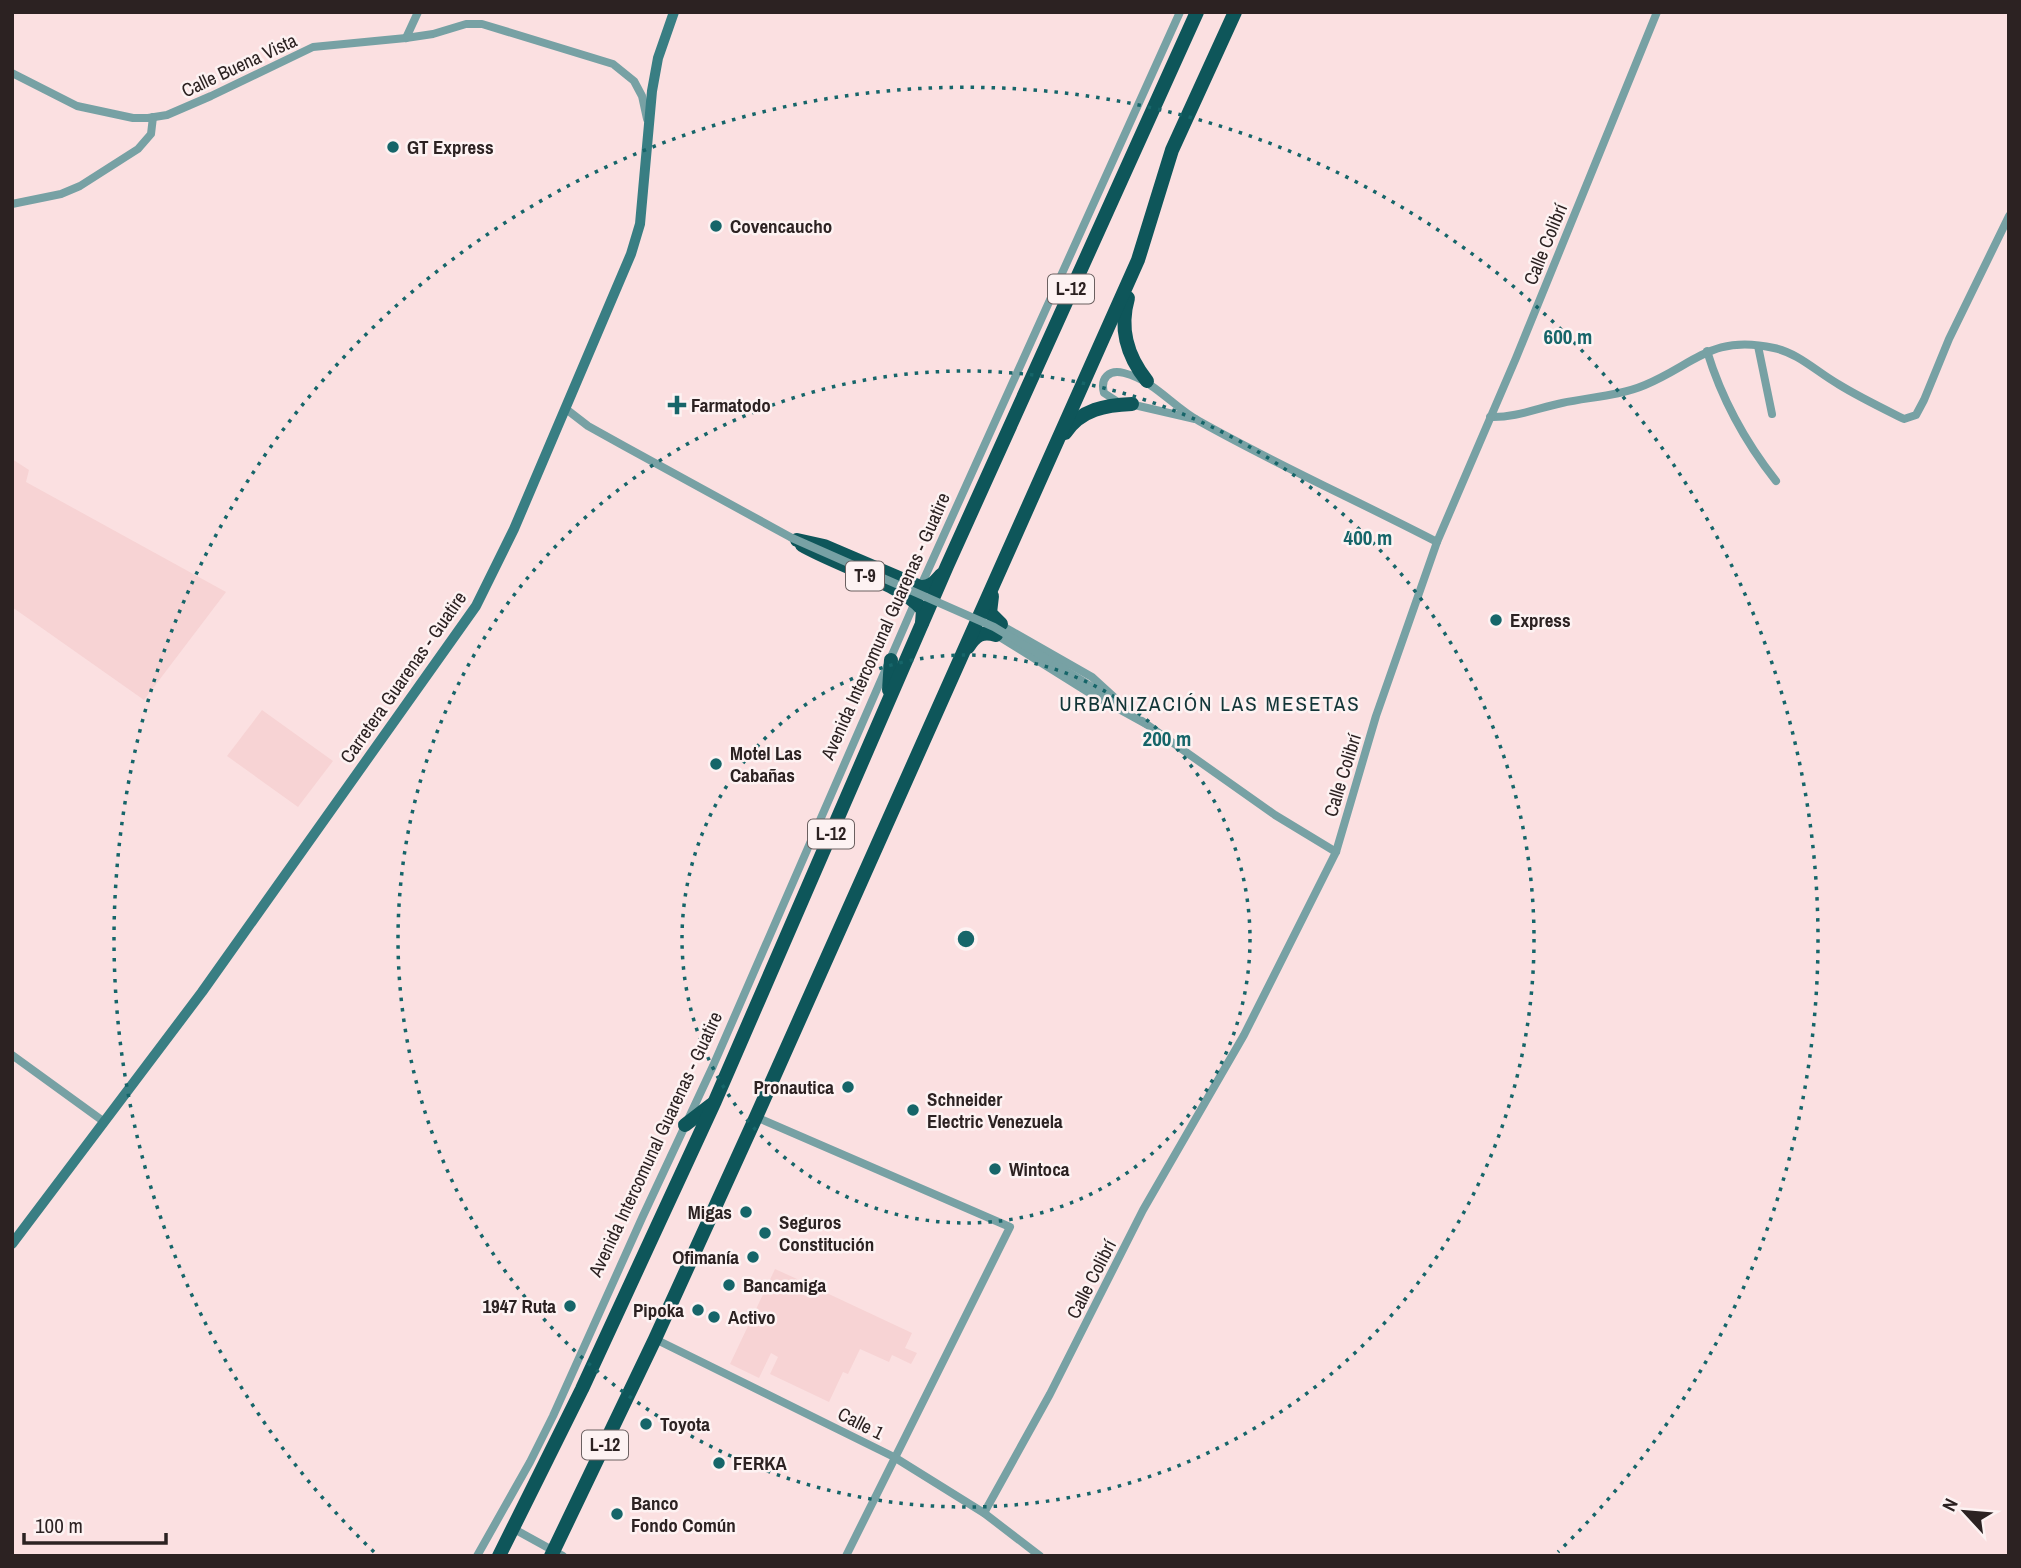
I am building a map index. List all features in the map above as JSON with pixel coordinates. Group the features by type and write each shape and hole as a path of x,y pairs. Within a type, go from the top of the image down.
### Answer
{"highway":[{"name":"Avenida Intercomunal Guarenas - Guatire","path":"499,1556 611,1327 715,1101 947,566 1198,12"},
{"name":"L-12","path":"556,1554 756,1117 1138,260 1172,150 1235,12"},
{"path":"1138,260 1124,321 1128,351 1134,365 1147,381"},
{"path":"1053,451 1072,423 1083,414 1098,408 1132,404"},
{"name":"T-9","path":"792,538 821,556 906,595 918,594"},
{"path":"922,624 923,610 918,594 935,582 947,566"},
{"path":"954,673 976,637 998,630 990,613 998,570"},
{"path":"888,703 891,660"},
{"path":"685,1125 715,1101"}],"main road":[{"name":"Carretera Guarenas - Guatire","path":"12,1244 202,992 470,615 514,529 631,254 640,224 652,91 658,58 674,12"}],"street":[{"path":"406,38 418,12"},
{"name":"Avenida Intercomunal Guarenas - Guatire","path":"477,1556 553,1416 713,1066 918,594 1180,12"},
{"name":"Calle Colibrí","path":"984,1513 1050,1394 1143,1210 1244,1035 1336,852 1376,716 1437,542 1516,358 1657,12"},
{"name":"Calle Buena Vista","path":"12,73 77,106 133,118 153,117 167,115 211,96 313,47 406,38 433,34 466,24 482,24 612,64 634,81 642,96 649,128"},
{"path":"12,204 61,194 80,186 138,149 151,134 153,117"},
{"path":"1490,417 1510,417 1561,403 1632,390 1656,380 1707,351 1727,345 1772,347 1791,354 1875,405 1904,419 1910,418 1916,415 1930,389 1949,339 2009,216"},
{"path":"1758,346 1772,414"},
{"path":"1707,351 1714,374 1744,434 1776,481"},
{"path":"1195,419 1116,401 1104,393 1102,384 1105,377 1112,372 1121,372 1147,381 1195,419 1294,472 1437,542"},
{"path":"566,410 612,439 792,538 994,627 1127,709 1275,815 1336,852"},
{"path":"998,630 1092,677 1127,709"},
{"path":"998,630 1088,692 1146,724"},
{"path":"12,1055 103,1121"},
{"path":"756,1117 1010,1227 846,1556"},
{"name":"Calle 1","path":"656,1339 894,1457 984,1513 1040,1556"},
{"path":"514,1529 556,1554"}],"shaded area":[{"path":"12,459 29,470 26,482 226,592 144,700 12,607"},
{"path":"262,710 333,761 298,807 227,756"},
{"path":"775,1269 797,1279 793,1290 810,1298 816,1288 912,1333 905,1348 917,1353 911,1364 892,1355 889,1362 860,1349 848,1374 843,1372 829,1402 770,1374 778,1357 771,1353 759,1378 730,1364"}],"place":[{"name":"GT Express","path":"393,147"},
{"name":"Covencaucho","path":"716,226"},
{"name":"Farmatodo","path":"677,405"},
{"name":"Express","path":"1496,620"},
{"name":"Motel Las Cabañas","path":"716,764"},
{"name":"Pronautica","path":"848,1087"},
{"name":"Schneider Electric Venezuela","path":"913,1110"},
{"name":"Wintoca","path":"995,1169"},
{"name":"Migas","path":"746,1212"},
{"name":"Seguros Constitución","path":"765,1233"},
{"name":"Ofimanía","path":"753,1257"},
{"name":"Bancamiga","path":"729,1285"},
{"name":"1947 Ruta","path":"570,1306"},
{"name":"Pipoka","path":"698,1310"},
{"name":"Activo","path":"714,1317"},
{"name":"Toyota","path":"646,1424"},
{"name":"FERKA","path":"719,1463"},
{"name":"Banco Fondo Común","path":"617,1514"}],"district":[{"name":"URBANIZACIÓN LAS MESETAS","path":"1210,704"}]}
